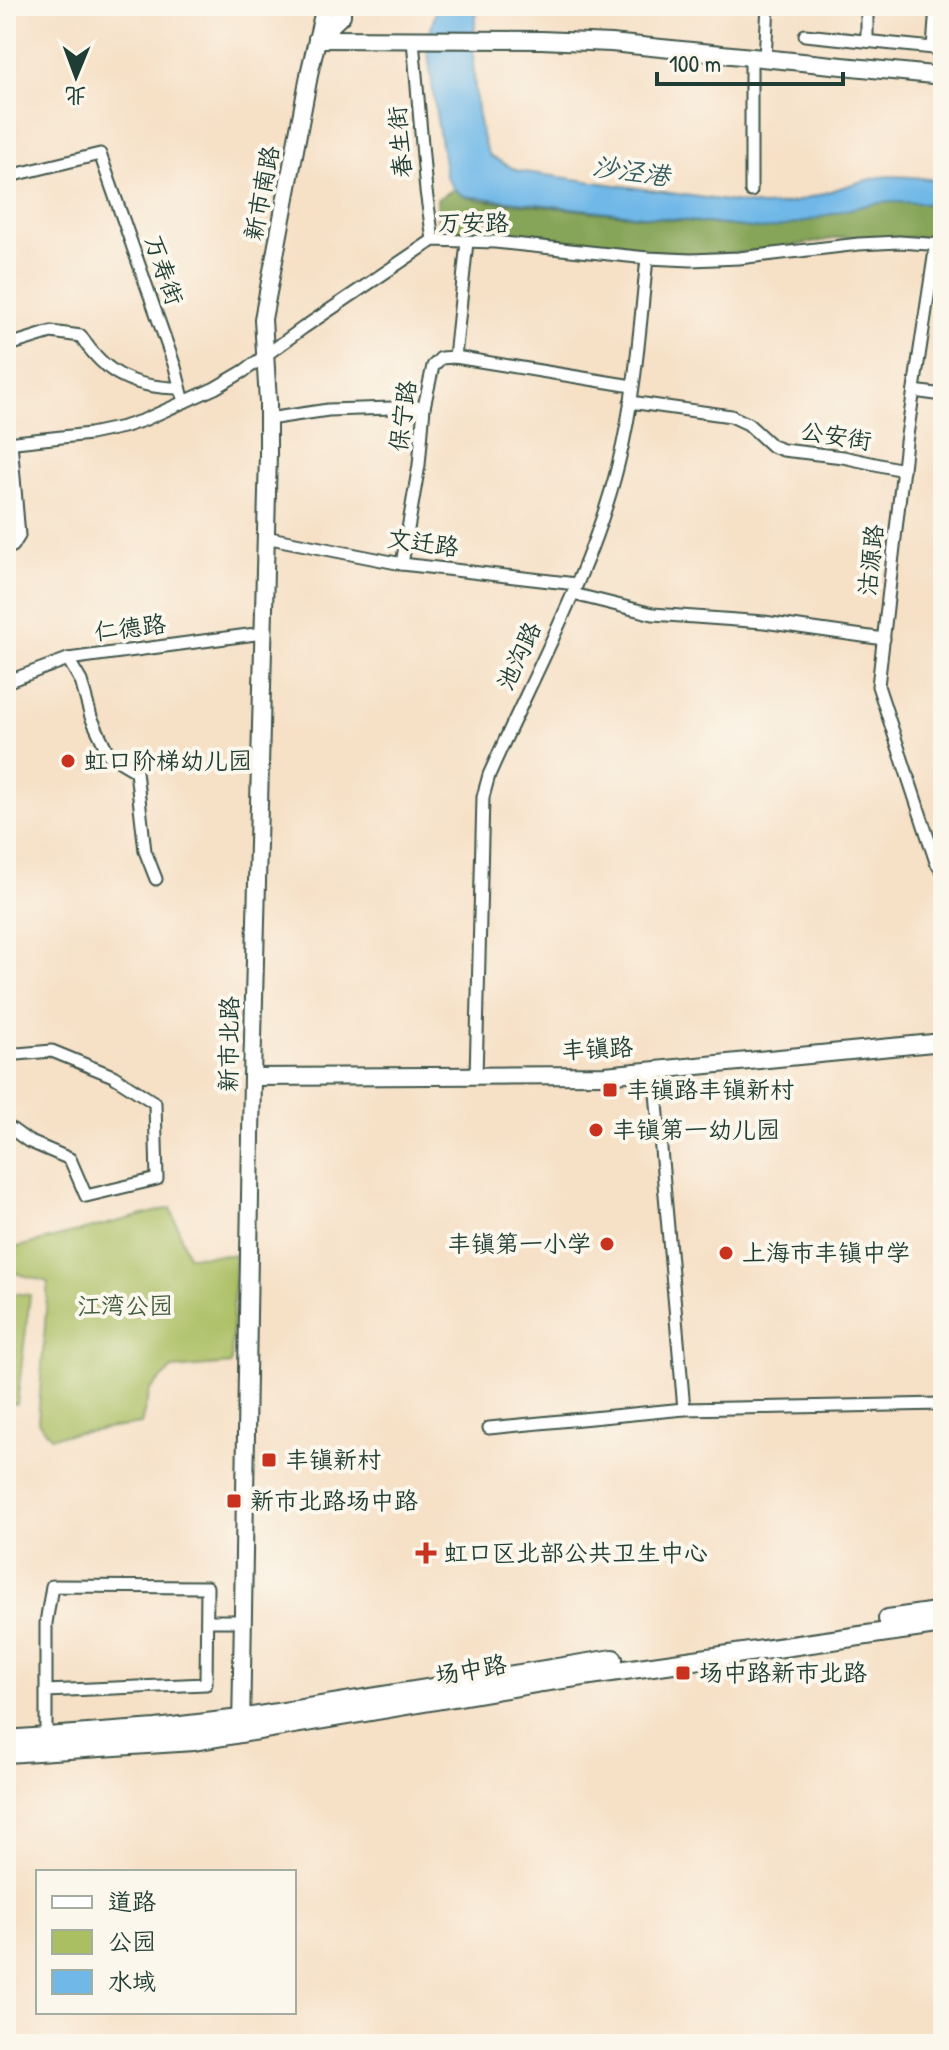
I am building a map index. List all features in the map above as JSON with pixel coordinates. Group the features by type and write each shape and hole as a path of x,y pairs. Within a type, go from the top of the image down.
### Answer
{"main road":[{"name":"场中路","path":"6,1753 194,1741 241,1726 536,1670 943,1611"},
{"name":"场中路","path":"6,1740 241,1726 943,1624"}],"street":[{"name":"新市南路","path":"265,356 263,319 325,6"},
{"name":"新市南路","path":"317,39 342,15 342,6"},
{"path":"751,191 758,57 768,6"},
{"path":"867,6 867,41"},
{"path":"805,35 938,49 936,6"},
{"path":"317,39 611,43 943,76"},
{"name":"春生街","path":"420,40 426,191 433,240"},
{"name":"万寿街","path":"6,173 18,174 100,154 184,402"},
{"name":"万安路","path":"9,443 123,427 230,380 433,240 647,258 715,259 872,243 940,245"},
{"path":"467,242 455,357 632,386"},
{"name":"沽源路","path":"940,245 914,391 878,686 936,862 943,871"},
{"name":"池沟路","path":"476,1077 483,797 489,775 574,589 618,466 630,402 647,258"},
{"path":"6,346 51,332 81,336 91,353 123,379 154,388 180,388"},
{"name":"新市北路","path":"241,1726 252,1077 268,419 265,356"},
{"name":"保宁路","path":"402,564 419,465 424,407 433,366 441,358 455,357"},
{"path":"914,391 943,395"},
{"name":"公安街","path":"630,402 731,416 748,424 772,446 783,450 843,457 903,470"},
{"path":"268,419 328,410 424,407"},
{"path":"6,548 13,546 19,536 9,443"},
{"name":"文迁路","path":"265,537 402,564 574,589 653,614 764,622 884,639"},
{"name":"仁德路","path":"6,682 68,659 263,633"},
{"path":"68,659 81,681 91,717 109,755 136,771 145,851 156,879"},
{"name":"丰镇路","path":"252,1077 605,1075 943,1042"},
{"path":"6,1055 52,1051 113,1076 155,1103 157,1179 86,1196 70,1159 28,1141 6,1125"},
{"path":"654,1070 684,1409"},
{"path":"489,1428 684,1409 943,1404"},
{"path":"46,1691 206,1684 207,1587 52,1586 46,1623 46,1691 46,1737"},
{"path":"207,1621 242,1621"}],"green space":[{"path":"454,189 480,200 761,229 791,225 879,203 943,205 943,238 845,237 769,250 700,256 665,255 567,242 461,237 443,234 438,223 437,199"},
{"name":"江湾公园","path":"171,1208 188,1256 235,1255 231,1364 172,1369 150,1390 141,1424 51,1437 38,1422 48,1282 15,1273 6,1275 6,1250"},
{"path":"6,1292 30,1295 17,1404 6,1403"}],"water":[{"path":"437,6 479,6 473,58 484,144 490,156 518,171 761,206 807,199 881,177 912,177 943,180 943,205 879,203 791,225 761,229 465,196 454,189 446,176 436,113 427,45"}],"place":[{"name":"虹口阶梯幼儿园","path":"68,761"},
{"name":"丰镇路丰镇新村","path":"610,1090"},
{"name":"丰镇第一幼儿园","path":"596,1130"},
{"name":"丰镇第一小学","path":"607,1244"},
{"name":"上海市丰镇中学","path":"726,1253"},
{"name":"丰镇新村","path":"269,1460"},
{"name":"新市北路场中路","path":"234,1501"},
{"name":"虹口区北部公共卫生中心","path":"426,1553"},
{"name":"场中路新市北路","path":"683,1673"}],"water label":[{"name":"沙泾港","path":"631,171"}]}
